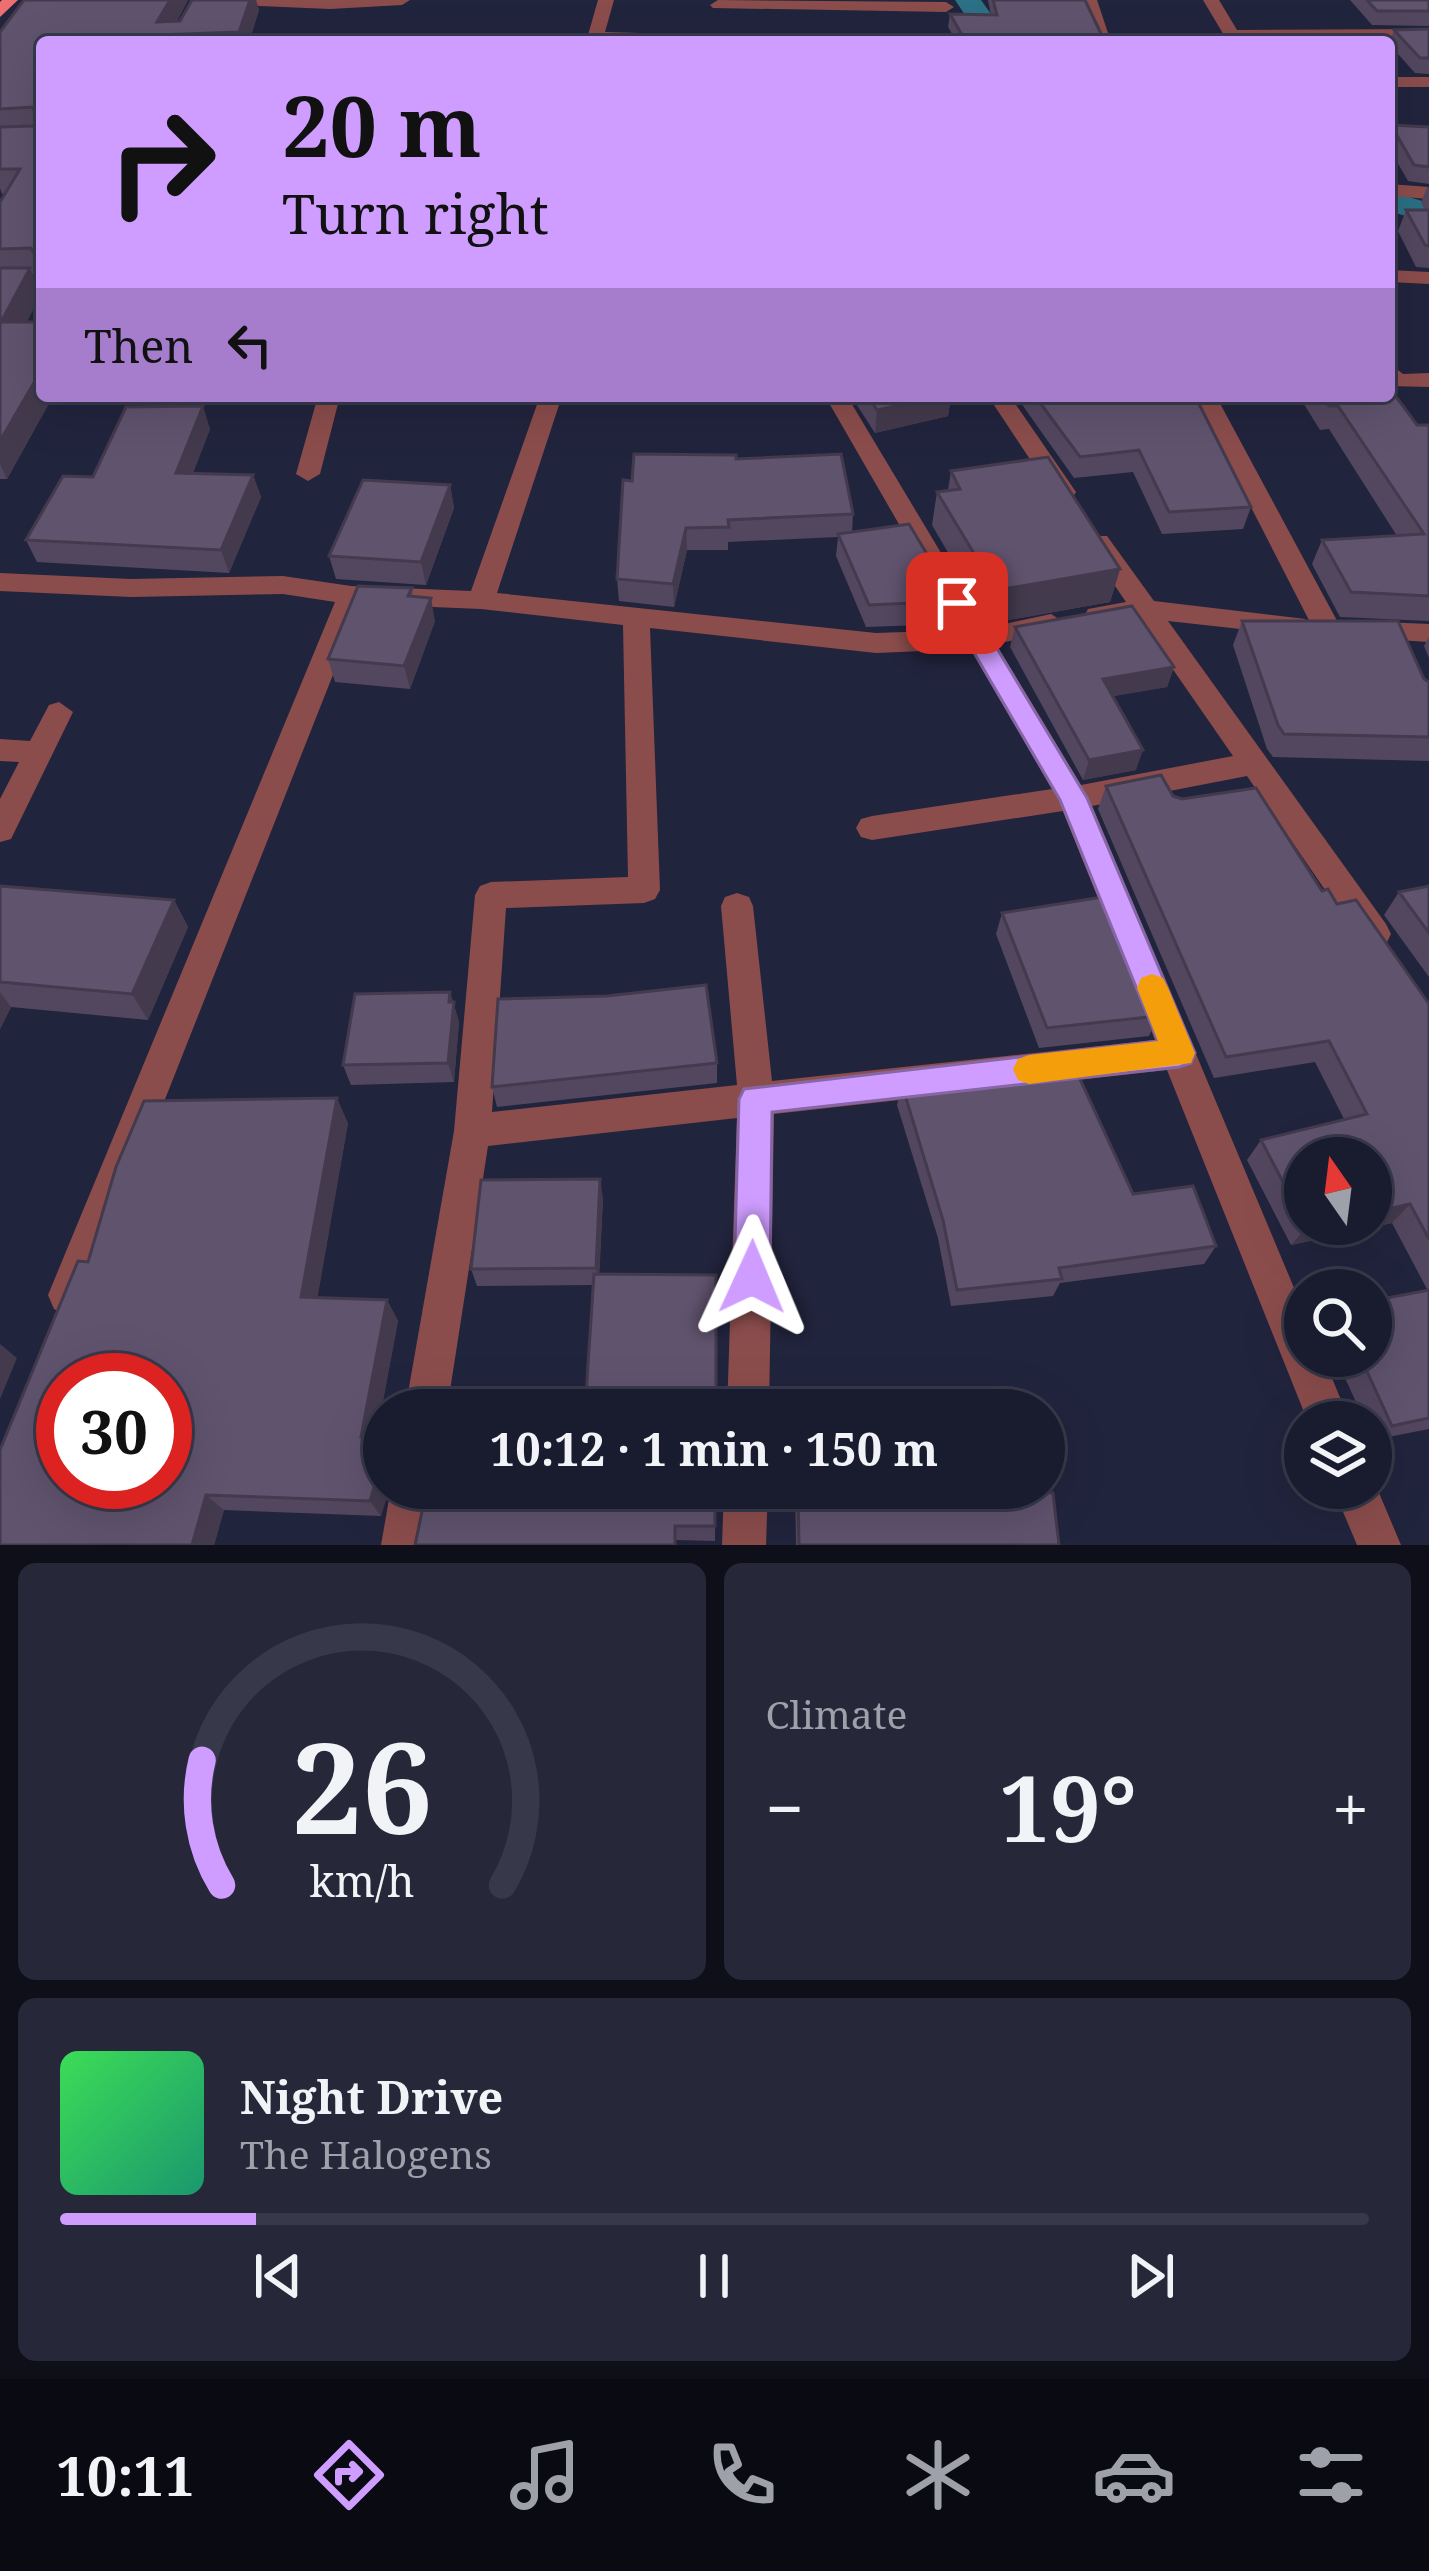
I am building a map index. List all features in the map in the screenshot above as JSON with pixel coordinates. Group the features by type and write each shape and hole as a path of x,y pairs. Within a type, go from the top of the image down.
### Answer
{"main road":[{"path":"0,12 10,0"}],"street":[{"path":"239,0 403,0"},
{"path":"596,36 606,0"},
{"path":"1090,0 1101,36"},
{"path":"1211,0 1233,36"},
{"path":"780,36 788,3"},
{"path":"718,5 946,7"},
{"path":"1332,36 1429,34"},
{"path":"1395,82 1429,82"},
{"path":"1395,190 1429,193"},
{"path":"1395,276 1429,278"},
{"path":"0,285 36,284"},
{"path":"1395,379 1429,380"},
{"path":"308,474 327,402"},
{"path":"481,600 549,402"},
{"path":"839,402 863,459 1073,798 1320,1401"},
{"path":"1003,402 1389,956"},
{"path":"1208,402 1328,630"},
{"path":"0,582 131,588 283,585 351,595 481,600 876,643 978,638 1144,608 1328,630 1429,633"},
{"path":"53,1331 351,595"},
{"path":"429,1389 472,1130 491,895 644,890 636,620"},
{"path":"1398,630 1414,666"},
{"path":"0,830 59,712"},
{"path":"0,750 38,752"},
{"path":"872,827 1073,798 1256,763"},
{"path":"737,906 756,1099 749,1389"},
{"path":"472,1130 1179,1053"},
{"path":"404,1545 410,1509"},
{"path":"744,1545 745,1509"},
{"path":"1363,1509 1378,1545"}],"building":[{"path":"24,0 170,0 157,22 180,21 192,0 250,0 239,32 36,36 36,118 33,107 0,109 0,32"},
{"path":"993,0 1085,0 1102,36 963,36 950,14 997,15"},
{"path":"1367,0 1429,0 1429,11 1377,11"},
{"path":"1429,29 1429,58 1420,58 1394,30"},
{"path":"36,122 36,257 31,248 0,249 0,202 20,169 0,169 0,127"},
{"path":"1395,125 1429,127 1429,167 1414,165"},
{"path":"1406,210 1429,210 1429,246 1425,245"},
{"path":"0,268 30,268 1,322 36,322 36,379 0,441"},
{"path":"1395,395 1417,425 1429,425 1429,596 1351,592 1322,540 1424,534 1338,406 1327,402 1395,402"},
{"path":"872,402 914,402 877,410"},
{"path":"1039,402 1198,402 1251,507 1169,512 1139,450 1080,457"},
{"path":"203,406 176,473 253,475 221,550 26,540 63,476 93,477 126,407"},
{"path":"634,454 736,455 736,459 841,454 853,514 728,520 729,527 686,528 673,584 617,579 623,480 632,481"},
{"path":"1048,457 1120,569 1004,589 1001,584 993,585 937,492 960,489 951,471"},
{"path":"363,480 450,485 421,562 329,556"},
{"path":"909,524 955,601 869,605 838,534"},
{"path":"358,586 412,588 408,596 431,598 404,666 328,659"},
{"path":"1132,606 1174,667 1103,679 1143,750 1089,760 1015,627"},
{"path":"1242,621 1398,621 1429,682 1429,737 1284,734"},
{"path":"1161,775 1173,796 1182,799 1256,788 1322,891 1328,889 1337,904 1356,900 1429,1004 1429,1239 1410,1204 1392,1208 1392,1137 1284,1137 1284,1184 1261,1140 1367,1114 1329,1041 1226,1057 1106,786"},
{"path":"0,886 174,900 132,994 0,982"},
{"path":"1429,886 1429,933 1399,892"},
{"path":"1109,896 1158,1016 1047,1028 1002,913"},
{"path":"706,985 717,1063 492,1087 498,999 607,996"},
{"path":"450,992 449,1002 454,1002 448,1063 343,1065 355,994"},
{"path":"1074,1066 1133,1194 1193,1186 1216,1246 1059,1268 1062,1279 957,1290 943,1220 902,1085"},
{"path":"337,1098 301,1297 387,1300 370,1389 363,1389 363,1501 206,1495 192,1545 0,1545 0,1450 36,1363 36,1509 192,1509 192,1353 40,1353 78,1261 88,1262 116,1167 144,1101"},
{"path":"600,1179 596,1268 471,1269 481,1180"},
{"path":"594,1274 716,1275 716,1389 586,1389"},
{"path":"1429,1290 1429,1418 1392,1426 1392,1401 1381,1401 1370,1377 1392,1377 1392,1297"},
{"path":"423,1509 715,1509 715,1526 675,1526 675,1545 415,1545"},
{"path":"798,1509 1055,1509 1059,1545 799,1545"}],"waterway":[{"path":"968,0 993,36"},
{"path":"1395,203 1429,213"}],"slow traffic":[{"path":"1029,1069 1179,1053 1152,988"}],"route":[{"path":"752,1277 756,1099 1179,1053 1073,798 957,603"}]}
